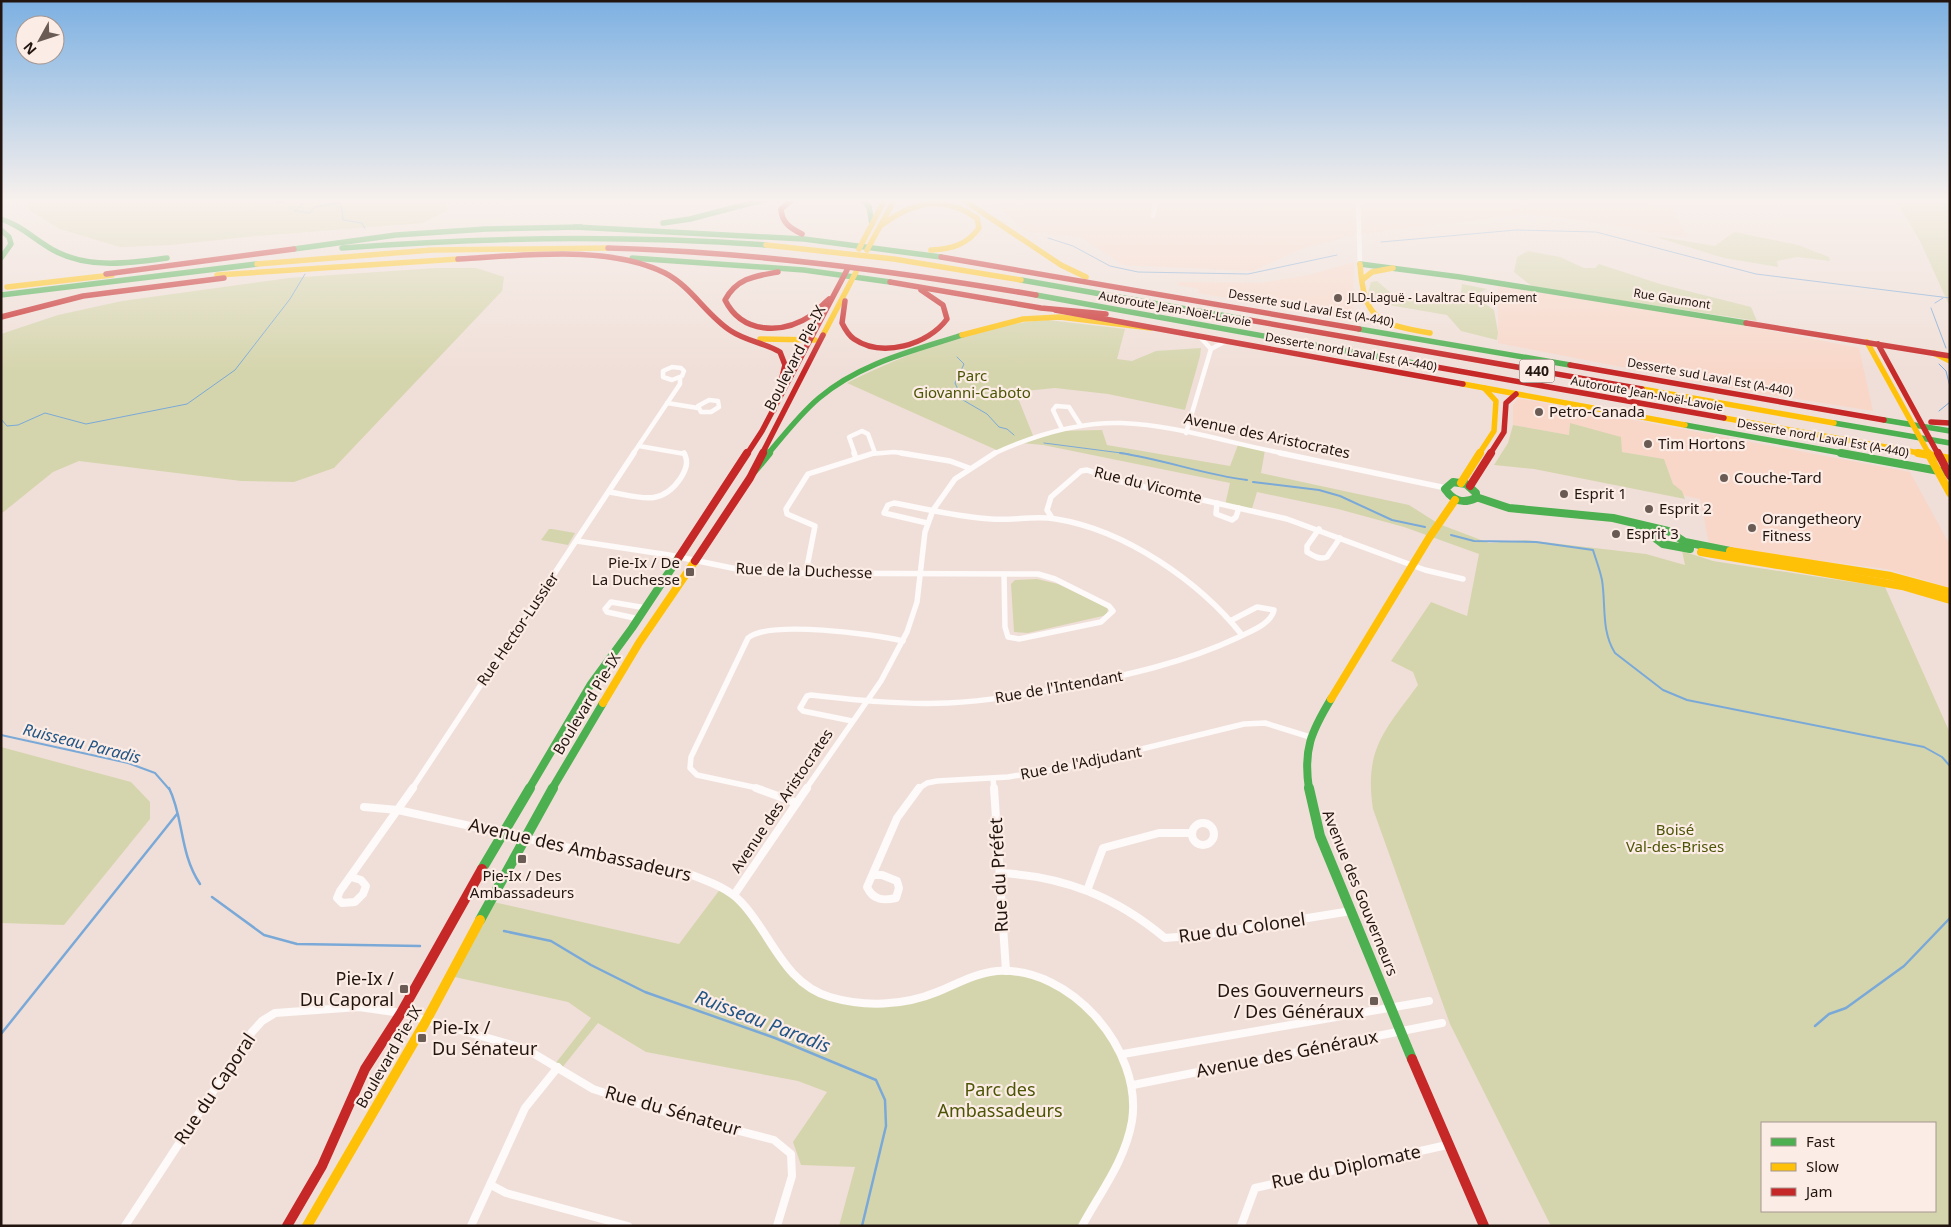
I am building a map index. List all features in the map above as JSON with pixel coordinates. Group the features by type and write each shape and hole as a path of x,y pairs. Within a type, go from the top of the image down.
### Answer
{"main road":[{"path":"64,256 85,262 112,263 173,256"},
{"path":"11,287 242,256"},
{"name":"Autoroute Jean-Noël-Lavoie","path":"1,288 276,256"},
{"name":"Autoroute Jean-Noël-Lavoie","path":"1,295 270,262 334,256"},
{"name":"Autoroute Jean-Noël-Lavoie","path":"772,256 891,270 1950,459"},
{"name":"Boulevard Pie-IX","path":"307,1226 426,1021 524,836 639,643 754,471 765,445 821,340 860,256"},
{"name":"Autoroute Jean-Noël-Lavoie","path":"870,256 949,267 1950,443"},
{"name":"Desserte sud Laval Est (A-440)","path":"940,256 1950,431"},
{"path":"1048,256 1061,265 1096,282"},
{"path":"84,286 294,269 471,259 596,257 641,265 667,274 685,286 727,327 778,350 784,360 784,368 774,410"},
{"name":"Desserte nord Laval Est (A-440)","path":"596,257 689,260 804,270 908,284 1484,388 1947,476"},
{"path":"1360,264 1362,293 1366,303 1372,311 1385,320 1406,328 1506,353"},
{"name":"Rue Gaumont","path":"1360,264 1474,279 1950,356"},
{"path":"1362,280 1372,272 1393,268"},
{"path":"1,317 41,304 90,294 294,269"},
{"path":"804,270 768,272 746,278 734,285 727,293 723,302 725,310 732,318 745,324 777,327 809,317 835,294"},
{"path":"847,283 842,315 844,328 860,341 888,347 911,344 930,338 941,329 946,319 946,310 940,301 908,284"},
{"name":"Boulevard Pie-IX","path":"287,1226 322,1166 365,1068 400,1013 503,832 591,684 639,619 774,410 835,294 847,283"},
{"path":"1124,298 1300,318"},
{"path":"1041,308 1228,330"},
{"path":"754,471 819,397 846,378 876,364 980,329 1017,319 1060,318 1151,328"},
{"path":"751,339 821,340"},
{"path":"1867,342 1908,414 1947,476"},
{"path":"1878,344 1918,416 1947,476 1950,494"},
{"path":"1888,359 1891,353 1903,348"},
{"path":"1934,353 1950,360"},
{"path":"1461,482 1495,426 1496,401 1484,388"},
{"path":"1470,486 1502,436 1506,426 1506,403 1516,394"},
{"path":"1858,414 1950,423"},
{"path":"1461,482 1470,486 1475,491 1476,497 1468,502 1455,500 1448,495 1446,488 1451,483 1461,482"},
{"path":"1476,497 1509,508 1594,514 1671,532 1677,542 1717,556 1902,586 1950,600"},
{"name":"Avenue des Gouverneurs","path":"1455,500 1324,709 1310,737 1308,762 1310,805 1320,836 1447,1145 1484,1226"},
{"path":"709,513 714,518 723,518"},
{"path":"1632,523 1663,544 1677,542 1891,576 1950,592"},
{"path":"1655,537 1656,532 1662,530"}],"street":[{"path":"1360,256 1360,264"},
{"path":"1199,336 1211,350"},
{"path":"1186,433 1211,350 1226,341"},
{"path":"668,367 678,367 684,371 680,377 668,380 661,373 668,367"},
{"name":"Rue Hector-Lussier","path":"351,877 398,810 610,492 680,384 680,377"},
{"path":"667,402 698,408"},
{"path":"1062,429 1053,410 1056,406 1063,404 1072,408 1081,426"},
{"name":"Avenue des Aristocrates","path":"734,896 852,722 869,702 903,641 917,602 918,574 927,522 933,510 957,478 969,468 1020,443 1062,429 1120,423 1186,433 1401,476 1446,488"},
{"path":"856,458 849,437 862,431 868,434 875,454"},
{"path":"610,492 659,498 670,494 677,485 687,468 687,459 684,454 639,446"},
{"path":"806,572 816,526 811,522 792,517 787,514 786,509 808,474 856,458 894,452 941,459 969,468"},
{"name":"Rue du Vicomte","path":"1052,518 1047,510 1051,497 1072,477 1081,471 1087,470 1118,481 1238,508 1319,529 1413,565 1463,579"},
{"path":"927,522 884,513 888,505 894,503 990,519 1052,518 1102,534 1161,561 1232,620 1242,635"},
{"name":"Rue du Vicomte","path":"1217,503 1216,514 1232,520 1236,517 1238,508"},
{"path":"1319,529 1307,546 1307,552 1313,557 1322,560 1329,557 1340,538"},
{"name":"Rue de la Duchesse","path":"577,541 679,557 750,572 1038,574 1055,579 1109,606 1113,611 1109,617 1101,622 1019,639 1008,637 1005,627 1004,574"},
{"path":"639,619 607,612 605,609 611,602 646,608"},
{"name":"Rue de l'Intendant","path":"869,702 947,703 1006,698 1130,675 1209,651 1267,622 1273,615 1274,610 1264,605 1253,606 1232,620"},
{"path":"797,803 767,790 697,775 690,768 691,757 748,638 755,632 765,630 848,631 876,634 903,641"},
{"name":"Avenue des Aristocrates","path":"852,722 803,711 800,708 807,696 811,695 869,702"},
{"name":"Rue de l'Adjudant","path":"873,875 882,875 897,881 899,888 896,898 886,901 870,895 867,888 899,816 914,792 923,783 993,779 1059,771 1244,724 1264,724 1310,737"},
{"name":"Rue du Préfet","path":"993,779 1006,971"},
{"name":"Avenue des Ambassadeurs","path":"364,806 398,810 524,836 692,874 734,896 753,918 776,954 792,973 818,992 830,997 877,1005 913,1000 962,980 1006,971 1035,977 1083,1003 1123,1054 1133,1085 1133,1112 1127,1143 1116,1172 1082,1226"},
{"path":"1088,888 1103,848 1128,840 1179,829 1191,833"},
{"name":"Rue du Colonel","path":"1000,873 1023,873 1088,888 1110,898 1165,938 1203,935 1351,911"},
{"name":"Avenue des Généraux","path":"1123,1054 1429,1001"},
{"name":"Rue du Caporal","path":"124,1226 252,1032 262,1021 274,1013 359,1006 400,1013"},
{"name":"Rue du Sénateur","path":"400,1013 526,1048 593,1089 654,1109 774,1140 791,1154 792,1176 777,1226"},
{"name":"Avenue des Généraux","path":"1133,1085 1442,1023"},
{"path":"471,1226 525,1108 558,1067"},
{"name":"Rue du Diplomate","path":"1241,1226 1255,1188 1447,1145"},
{"path":"491,1185 506,1193 628,1226"}],"shaded area":[{"path":"1110,256 1285,256 1253,271 1123,265"},
{"path":"1354,262 1353,309 1340,317 1203,294 1198,293 1199,289 1177,285 1179,282 1261,283 1309,275"},
{"path":"1498,285 1731,323 1859,348 1873,411 1746,391 1498,343"},
{"path":"1518,398 1910,472 1950,545 1950,588 1887,569 1779,556 1709,543 1700,499 1685,496 1673,484 1664,459 1622,452 1570,423 1569,435 1513,425 1513,405"}],"green space":[{"path":"1556,256 1584,268 1595,268 1599,264 1660,284 1751,307 1757,321 1533,287 1514,272 1517,257"},
{"path":"1718,256 1827,256 1830,261 1797,257 1777,261 1778,267"},
{"path":"1927,256 1950,256 1950,307"},
{"path":"436,268 476,268 504,277 502,291 334,468 294,482 241,481 79,461 53,472 1,514 1,334 58,315 122,301 289,278"},
{"path":"1377,281 1392,294 1460,304 1462,284 1487,289 1480,292 1477,298 1494,310 1498,333 1497,340 1461,331 1447,315 1377,303 1367,297 1371,282"},
{"name":"Boisé Val-des-Brises","path":"1048,320 1125,329 1117,359 1132,361 1156,351 1201,348 1185,410 1108,394 1055,388 1025,391 1018,398 1034,438 1057,431 1102,430 1107,445 1230,466 1238,445 1265,450 1261,473 1409,505 1439,524 1489,543 1526,540 1646,554 1685,565 1682,551 1713,561 1885,587 1950,733 1950,1226 1551,1226 1450,1024 1373,809 1371,771 1379,742 1395,715 1418,685 1413,672 1391,661 1431,602 1467,616 1479,554 1404,527 1338,509 1257,492 1251,512 1225,505 1230,483 1043,445 1021,443 1001,452 847,383 918,352 998,327"},
{"path":"1570,423 1621,437 1622,452 1664,459 1673,484 1682,491 1685,499 1534,469 1494,465 1508,443 1513,425 1569,435"},
{"path":"549,529 575,533 568,545 541,540"},
{"path":"1037,579 1058,584 1108,608 1107,615 1028,633 1014,632 1011,584 1015,580"},
{"path":"1,747 131,782 150,802 150,819 64,925 1,923"},
{"name":"Parc des Ambassadeurs","path":"721,888 734,895 776,954 818,992 877,1005 916,999 993,972 1035,977 1083,1003 1114,1042 1133,1085 1127,1143 1082,1226 839,1226 855,1167 801,1165 793,1142 827,1092 798,1081 646,1052 598,1023 561,1069 555,1064 591,1018 568,1002 450,976 489,901 679,944"}],"waterway":[{"path":"1092,256 1110,266 1138,272 1248,274 1331,256"},
{"path":"1688,256 1756,274 1950,298"},
{"name":"Ruisseau Paradis","path":"1,419 7,426 18,425 45,413 86,424 187,404 235,370 290,299 305,274"},
{"path":"1935,303 1943,298"},
{"path":"1931,308 1946,348"},
{"path":"957,357 964,364 955,383 963,400 987,414 999,427 1007,429 1014,435"},
{"path":"1939,364 1946,371 1950,387"},
{"path":"1939,411 1950,402"},
{"path":"1044,443 1129,454"},
{"path":"1120,453 1215,475 1247,480"},
{"path":"1253,482 1319,490 1340,496 1392,520 1425,527"},
{"path":"1451,535 1474,541 1536,542 1593,550 1602,580 1606,627 1611,645 1615,653 1663,690 1687,700 1924,747 1942,757 1950,766"},
{"name":"Ruisseau Paradis","path":"1,735 128,763 155,773 169,789"},
{"name":"Ruisseau Paradis","path":"169,788 174,799 188,860 200,884"},
{"path":"1,1034 177,814"},
{"name":"Ruisseau Paradis","path":"212,897 264,935 297,944 420,946"},
{"path":"1815,1026 1829,1014 1846,1008 1904,966 1950,918"},
{"name":"Ruisseau Paradis","path":"504,931 551,941 591,965 645,992 775,1038 876,1080 885,1100 886,1126 862,1226"}],"traffic: fast":[{"path":"66,256 83,261 111,264 167,258"},
{"path":"936,256 941,257"},
{"path":"632,258 804,270 890,282"},
{"path":"1,295 257,264"},
{"path":"1360,264 1460,277 1746,323"},
{"path":"1021,280 1249,320"},
{"path":"1036,295 1436,367"},
{"path":"1359,329 1570,365"},
{"path":"754,471 803,413 835,385 888,359 962,335"},
{"path":"1884,420 1950,431"},
{"path":"1834,423 1950,443"},
{"path":"1685,425 1950,473"},
{"path":"1453,482 1466,484 1476,493 1476,498 1467,501 1455,499 1445,489 1453,482"},
{"path":"1476,497 1509,508 1613,518 1668,531 1685,542 1730,551"},
{"path":"1639,526 1663,544 1690,549"},
{"path":"482,869 591,684 632,628 679,557"},
{"path":"1331,699 1315,725 1309,742 1307,769 1313,810 1320,836 1412,1059"},
{"path":"480,920 524,837 603,703"}],"traffic: slow":[{"path":"257,264 342,256"},
{"path":"869,256 1021,280"},
{"path":"1048,256 1086,277"},
{"path":"217,275 458,259"},
{"path":"1360,264 1363,295 1373,313 1381,319 1400,327 1430,333"},
{"path":"1362,280 1372,272 1393,268"},
{"path":"823,335 856,272"},
{"path":"7,287 112,275"},
{"path":"962,335 1023,319 1060,317 1151,328"},
{"path":"760,339 815,340"},
{"path":"1867,342 1950,493"},
{"path":"1934,353 1950,361"},
{"path":"1463,384 1685,425"},
{"path":"1461,483 1494,431 1496,401 1484,388"},
{"path":"1642,389 1834,423"},
{"path":"1724,418 1950,459"},
{"path":"1331,699 1429,538 1455,500"},
{"path":"1730,551 1891,576 1950,592"},
{"path":"1701,552 1902,586 1950,600"},
{"path":"603,703 639,643 695,561"},
{"path":"307,1226 426,1021 480,920"}],"traffic: jam":[{"path":"106,274 239,256"},
{"path":"458,259 511,256"},
{"path":"594,256 619,259 644,265 665,273 691,293 714,317 731,331 780,352 785,365 774,410"},
{"path":"759,256 929,277 1036,295"},
{"path":"941,257 1359,329"},
{"path":"679,557 762,431 847,270"},
{"path":"778,272 747,278 734,286 729,292 725,300 731,312 739,320 760,328 785,326 811,315 829,299"},
{"path":"1,317 56,301 111,291 224,278"},
{"path":"890,282 1041,308 1106,314"},
{"path":"845,301 842,323 852,338 873,346 896,346 929,337 947,319 943,305 921,290"},
{"path":"1055,310 1463,384"},
{"path":"1249,320 1642,389"},
{"path":"1746,323 1950,356"},
{"path":"695,561 750,478 823,335"},
{"path":"1878,344 1950,476"},
{"path":"1570,365 1884,420"},
{"path":"1436,367 1724,418"},
{"path":"1470,486 1504,432 1506,403 1516,394"},
{"path":"1931,422 1950,423"},
{"path":"287,1226 322,1166 365,1069 401,1013 482,869"},
{"path":"1412,1059 1484,1226"}],"place":[{"name":"JLD-Laguë - Lavaltrac Equipement","path":"1338,298"},
{"name":"Petro-Canada","path":"1539,412"},
{"name":"Tim Hortons","path":"1648,444"},
{"name":"Couche-Tard","path":"1724,478"},
{"name":"Esprit 1","path":"1564,494"},
{"name":"Esprit 2","path":"1649,509"},
{"name":"Orangetheory Fitness","path":"1752,528"},
{"name":"Esprit 3","path":"1616,534"},
{"name":"Pie-Ix / De La Duchesse","path":"690,572"},
{"name":"Pie-Ix / Des Ambassadeurs","path":"522,859"},
{"name":"Pie-Ix / Du Caporal","path":"404,989"},
{"name":"Des Gouverneurs / Des Généraux","path":"1374,1001"},
{"name":"Pie-Ix / Du Sénateur","path":"422,1038"}],"park label":[{"name":"Parc Giovanni-Caboto","path":"972,384"}]}
